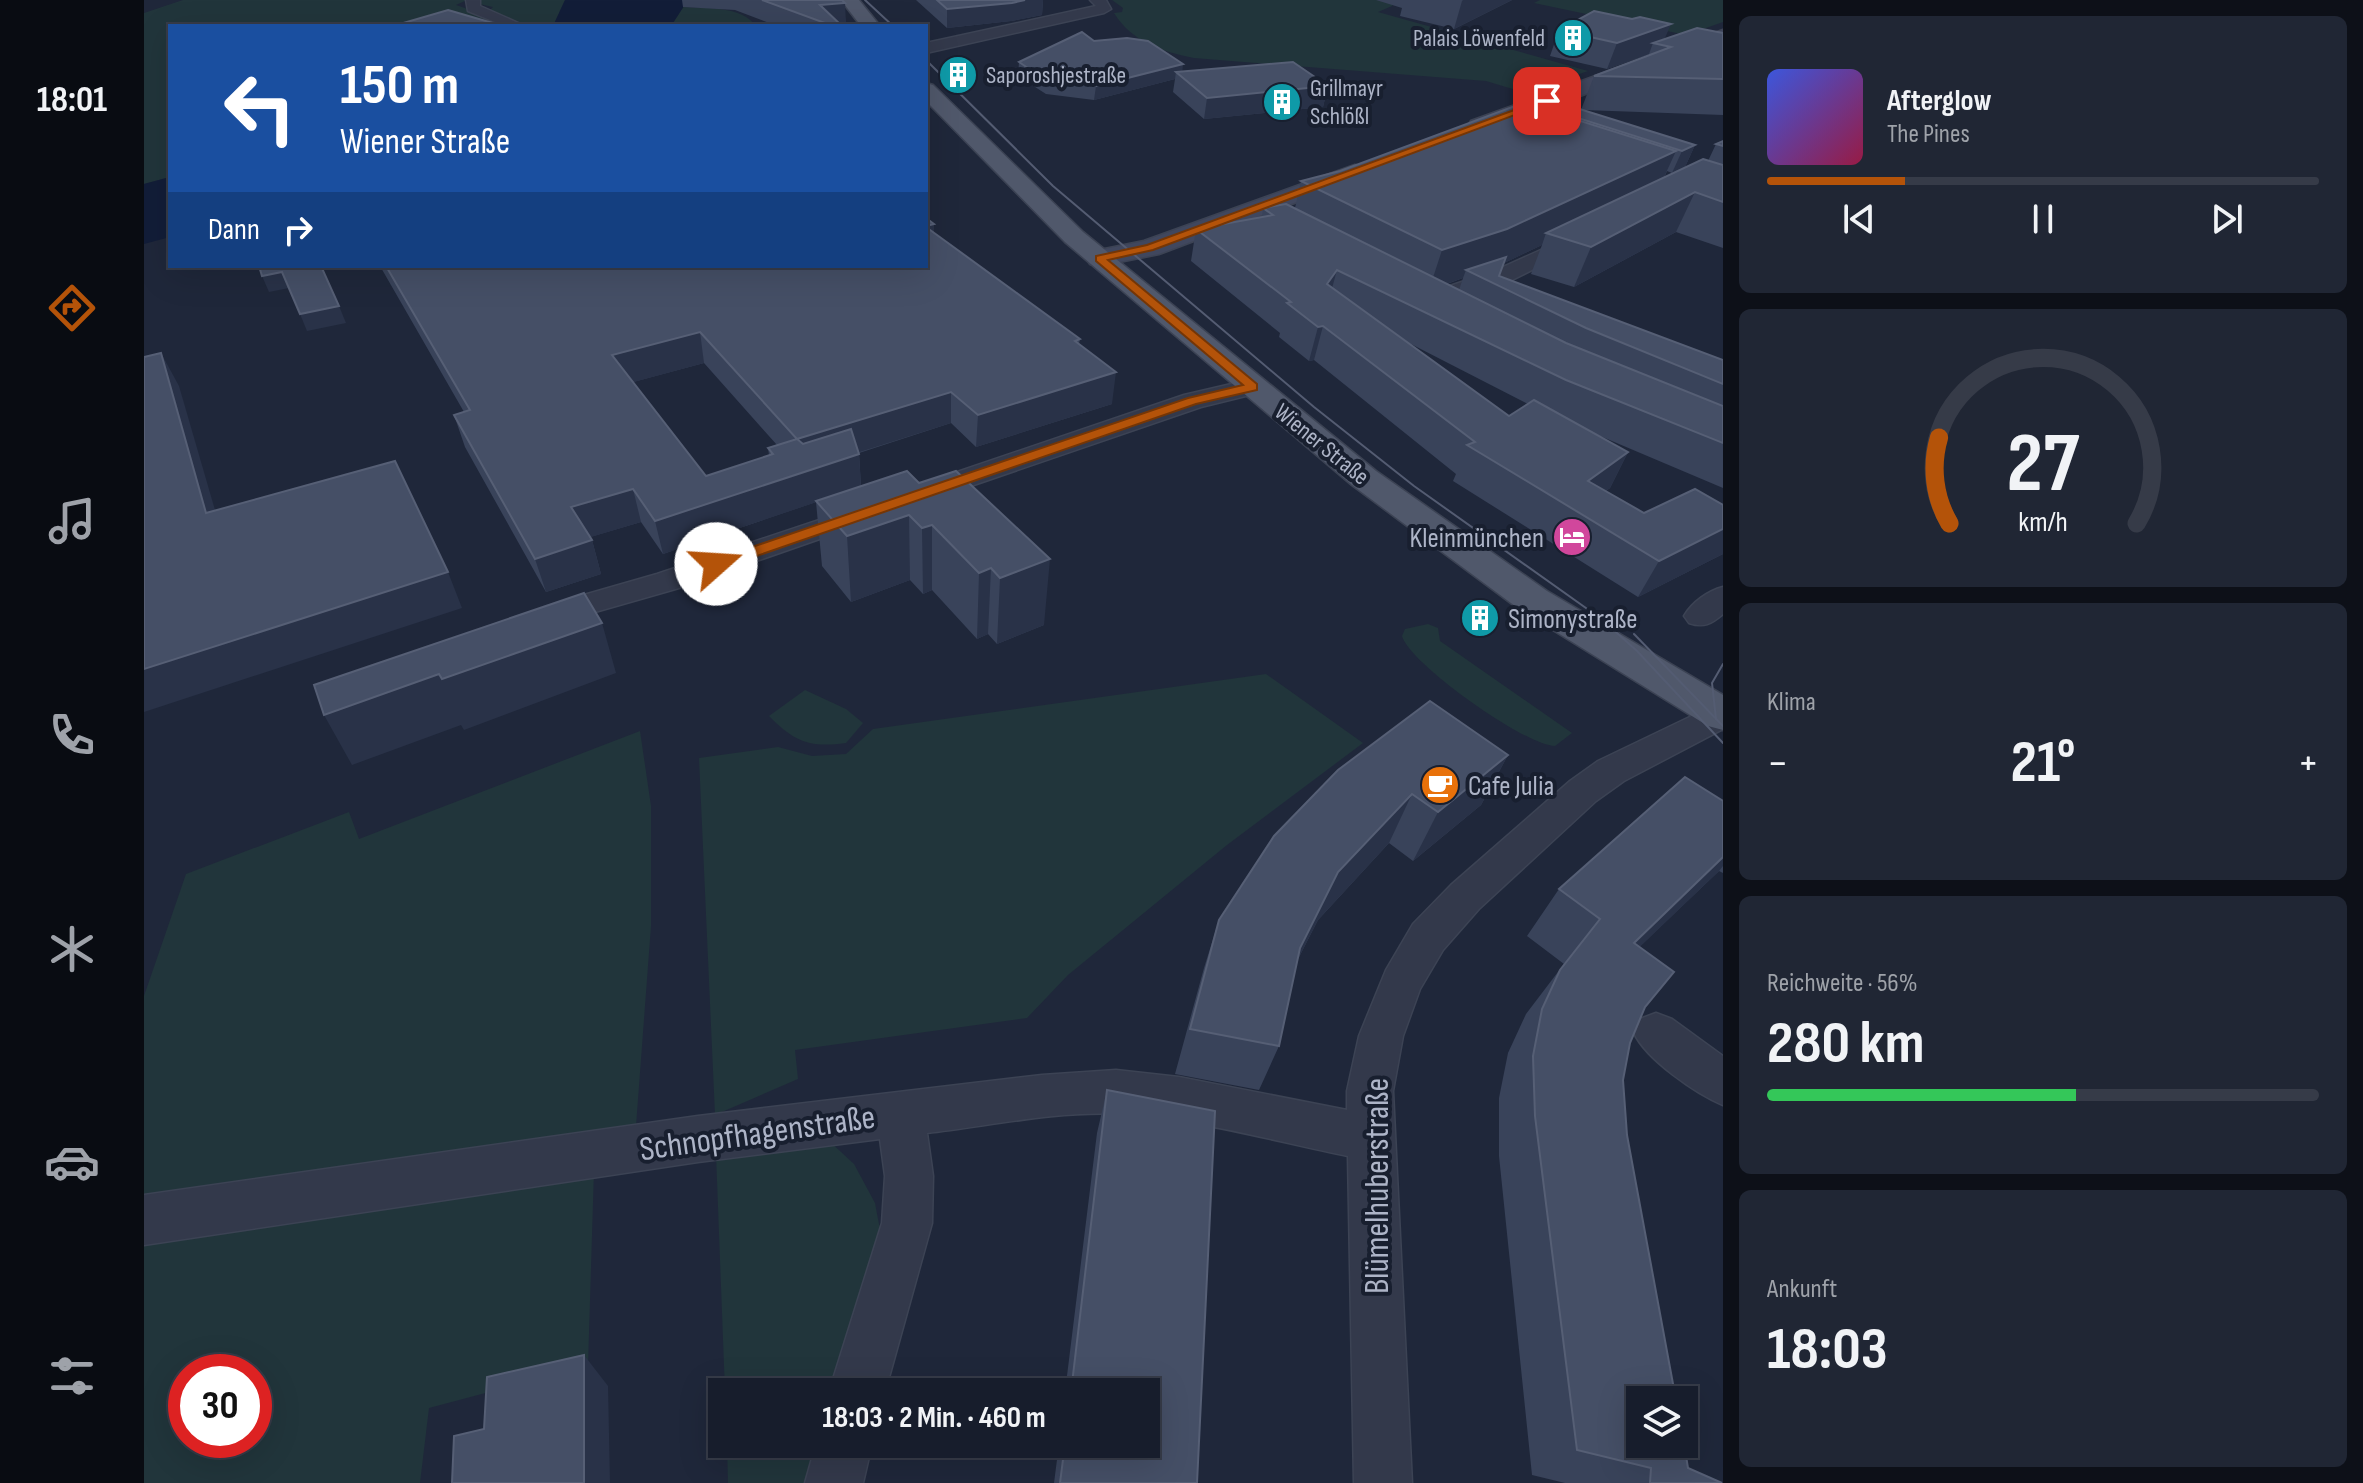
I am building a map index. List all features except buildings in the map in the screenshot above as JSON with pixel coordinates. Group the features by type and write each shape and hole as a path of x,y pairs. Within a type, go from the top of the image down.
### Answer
{"main road":[{"path":"850,0 869,24"},
{"path":"1463,132 1723,36"},
{"name":"Wiener Straße","path":"928,91 1055,219 1364,478 1533,600 1723,714"},
{"path":"1099,258 1150,248 1377,164"}],"street":[{"path":"473,0 473,8 479,12 512,24"},
{"path":"928,48 1104,9 1104,5 1097,0"},
{"path":"1680,52 1711,60"},
{"path":"1491,122 1524,133"},
{"path":"1252,210 1287,226"},
{"path":"1445,307 1598,230"},
{"path":"1502,276 1533,289"},
{"path":"581,606 668,581 1193,401 1253,387"},
{"name":"Blümelhuberstraße","path":"1383,1483 1370,1091 1381,1036 1401,983 1428,937 1465,897 1583,791 1643,752 1723,714"},
{"path":"1656,1033 1723,1083"},
{"name":"Schnopfhagenstraße","path":"144,1220 901,1113 1116,1092 1179,1099 1370,1138"},
{"path":"861,1378 907,1223 909,1176 901,1113"},
{"path":"834,1483 840,1458"}],"shaded area":[{"path":"183,0 467,0 456,5 512,24 168,24 168,178 144,184 144,13"},
{"path":"479,0 565,0 554,24 520,24 489,11 493,7 479,4"},
{"path":"1112,0 1395,0 1392,6 1378,12 1588,71 1526,93 1486,81 1194,58 1160,49 1139,38 1121,23 1114,13 1122,12 1123,8"},
{"path":"1540,0 1723,0 1723,22 1686,35 1534,3"},
{"path":"683,7 732,11 754,24 672,24"},
{"path":"1428,624 1438,628 1440,641 1572,733 1555,746 1540,742 1471,702 1425,665 1402,636 1405,629"},
{"path":"1266,674 1363,743 1227,845 1068,975 1027,1018 795,1050 798,1079 715,1115 699,758 778,747 812,756 846,754 873,729"},
{"path":"805,690 846,709 863,723 846,743 822,745 803,741 769,716"},
{"path":"640,731 651,806 651,926 636,1126 144,1198 144,996 186,874 349,812 359,839"},
{"path":"827,1139 854,1164 875,1203 882,1240 839,1378 724,1378 716,1154"},
{"path":"594,1170 588,1366 429,1408 420,1483 144,1483 144,1238"},
{"path":"727,1458 816,1458 810,1483 728,1483"}],"water":[{"path":"565,0 688,0 672,24 554,24"},
{"path":"168,178 168,238 144,244 144,184"}],"tram line":[{"path":"865,0 891,24"},
{"path":"928,62 1053,186 1314,407 1414,486 1600,618 1637,651 1723,743"},
{"path":"1634,634 1716,719"},
{"path":"1716,719 1712,683 1723,664"},
{"path":"1716,719 1723,726"}],"place":[{"name":"Palais Löwenfeld","path":"1573,38"},
{"name":"Saporoshjestraße","path":"958,75"},
{"name":"Grillmayr Schlößl","path":"1282,102"},
{"name":"Kleinmünchen","path":"1572,537"},
{"name":"Simonystraße","path":"1480,618"},
{"name":"Cafe Julia","path":"1440,785"}],"route":[{"path":"716,564 1193,401 1253,387 1099,258 1150,248 1547,101"}]}
